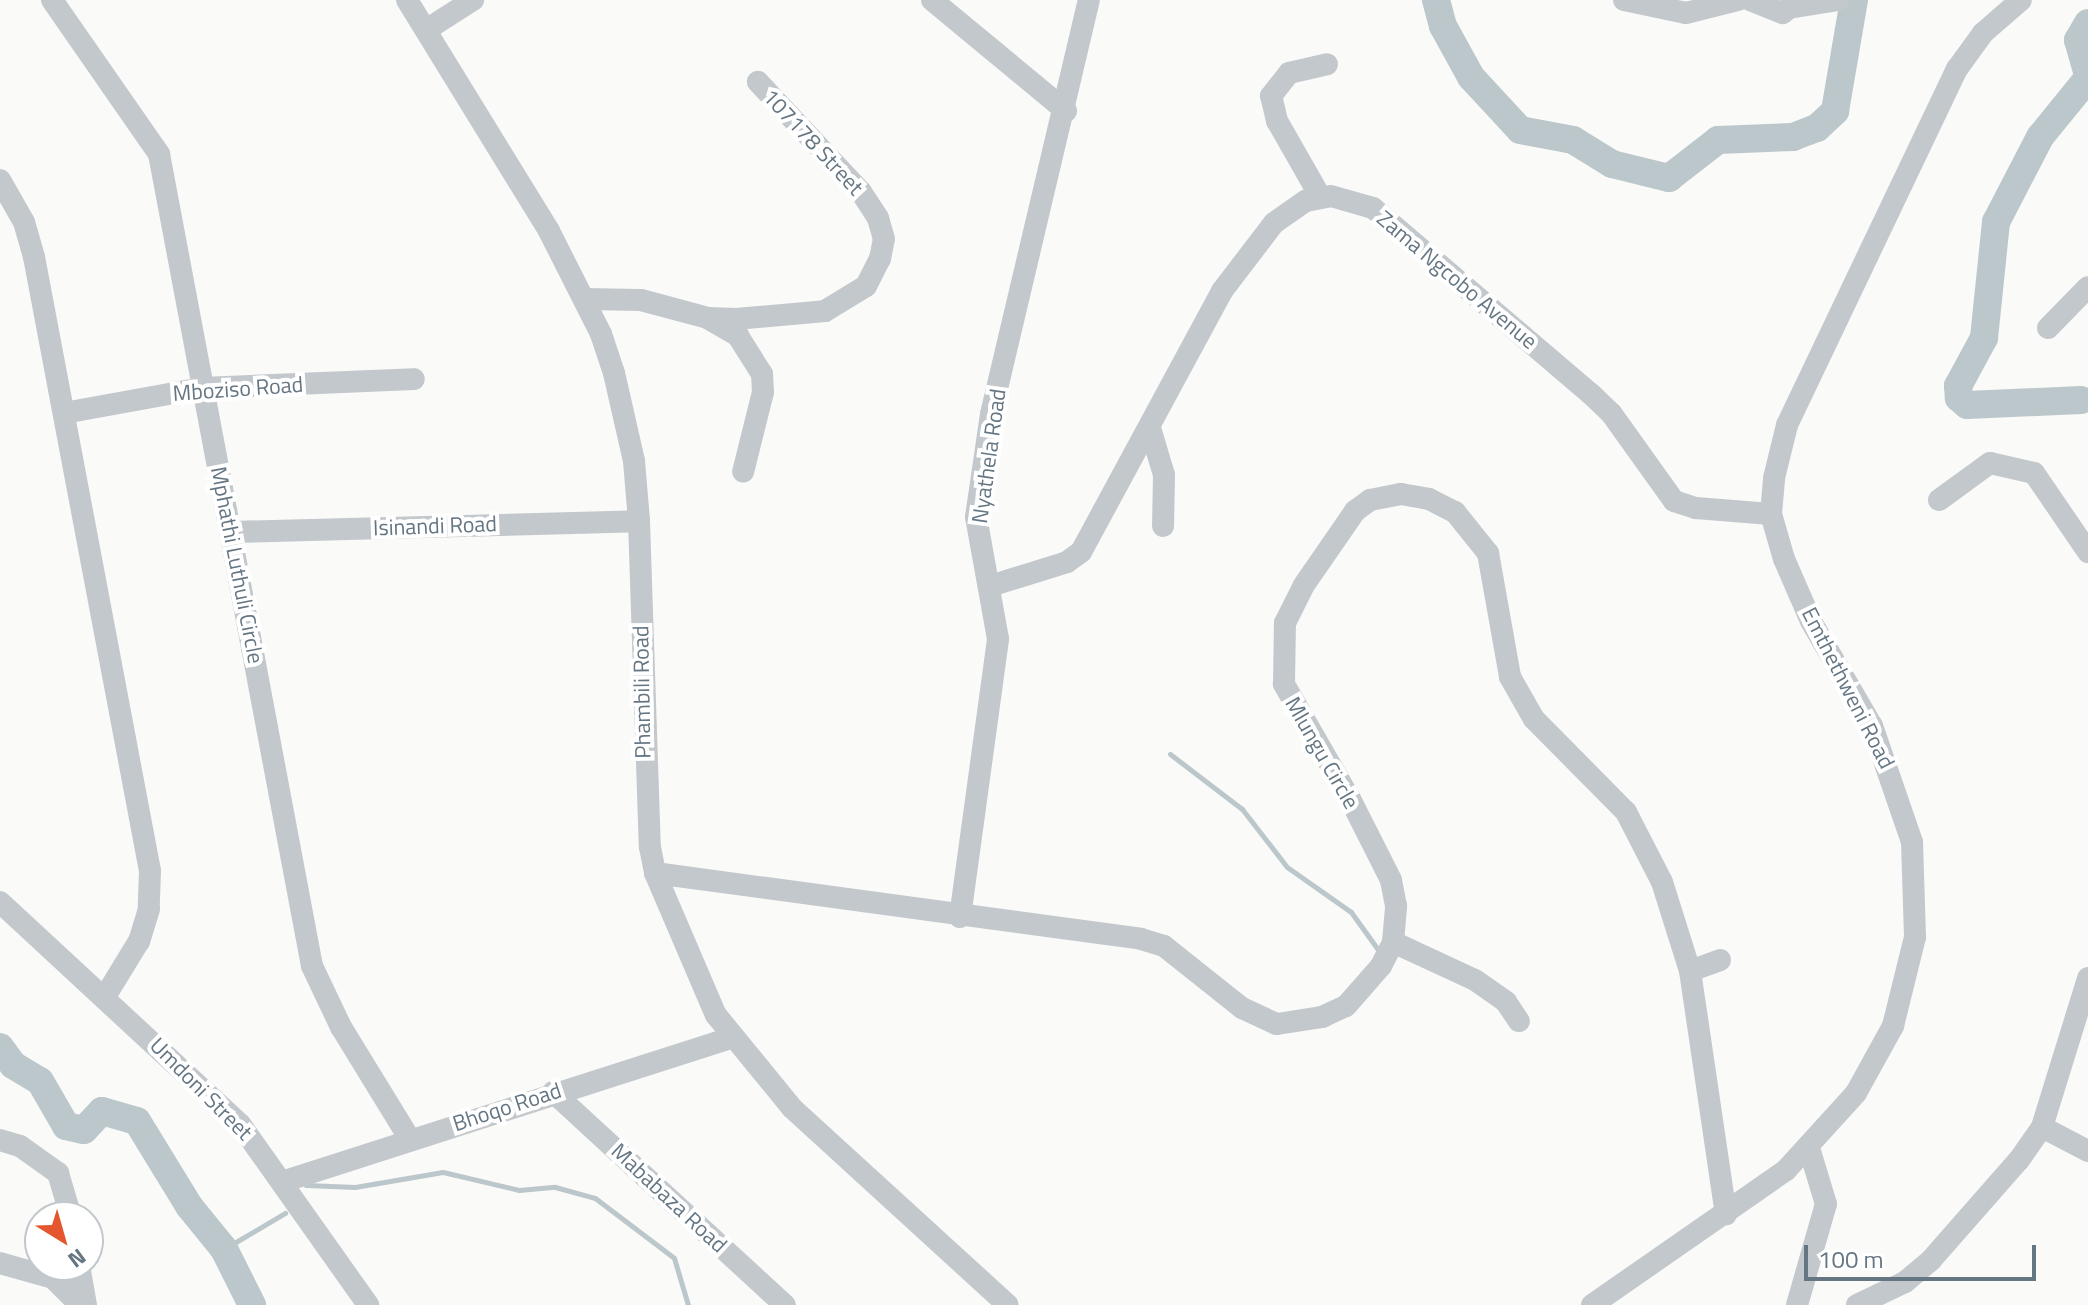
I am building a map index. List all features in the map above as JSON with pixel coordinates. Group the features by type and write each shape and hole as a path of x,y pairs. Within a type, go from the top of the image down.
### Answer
{"street":[{"name":"Mphathi Luthuli Circle","path":"52,0 159,154 312,966 341,1027 409,1138"},
{"name":"Phambili Road","path":"407,0 549,231 584,299 614,373 634,461 639,521 644,798 655,873 731,1038 792,1108 1008,1305"},
{"path":"426,30 473,0"},
{"path":"932,0 1066,111"},
{"name":"Nyathela Road","path":"960,917 998,639 976,517 991,414 1066,111 1089,0"},
{"path":"1624,0 1686,13 1738,0"},
{"path":"1750,0 1783,13 1797,3 1838,0"},
{"name":"Emthethweni Road","path":"1592,1305 1726,1214 1809,1148 1856,1093 1893,1026 1915,937 1912,842 1889,765 1811,621 1784,559 1771,514 1787,425 1957,69 2011,1"},
{"path":"990,586 1067,562 1081,552 1222,291 1274,223 1306,201 1321,198 1277,121 1271,96 1289,73 1327,64"},
{"name":"107178 Street","path":"584,299 641,300 708,318 825,311 866,286 880,259 884,239 878,218 861,192 758,82"},
{"path":"0,180 24,222 34,257 150,871 149,909 139,941 106,995"},
{"name":"Zama Ngcobo Avenue","path":"1321,198 1346,198 1373,208 1501,316 1611,413 1674,501 1696,508 1771,514"},
{"path":"2048,328 2088,287"},
{"path":"708,318 738,336 762,374 763,392 743,472"},
{"name":"Mboziso Road","path":"64,413 202,388 414,379"},
{"path":"1150,428 1164,475 1163,526"},
{"path":"1939,500 1990,463 2034,473 2088,552"},
{"name":"Mlungu Circle","path":"655,873 1164,946 1242,1008 1277,1024 1322,1017 1346,1006 1381,966 1393,942 1396,906 1391,880 1350,799 1294,709 1281,658 1285,623 1304,585 1355,511 1370,500 1401,494 1429,499 1474,530 1488,553 1510,677 1534,719 1607,791 1648,847 1690,971 1726,1214"},
{"name":"Isinandi Road","path":"232,532 639,521"},
{"name":"Umdoni Street","path":"0,902 106,995 240,1124 285,1181 368,1305"},
{"path":"1393,942 1475,980 1506,1002 1519,1021"},
{"path":"1690,971 1720,960"},
{"path":"1857,1305 1905,1282 1963,1229 2042,1127 2088,978"},
{"name":"Bhoqo Road","path":"285,1181 409,1138 731,1038"},
{"name":"Mababaza Road","path":"553,1092 785,1305"},
{"path":"2042,1127 2088,1151"},
{"path":"0,1140 20,1146 58,1173 66,1201"},
{"path":"1797,1305 1826,1204 1809,1148"},
{"path":"0,1263 53,1278 83,1305"},
{"path":"81,1281 83,1305"}],"waterway":[{"path":"1436,0 1443,26 1471,77 1520,130 1573,140 1612,164 1669,178 1718,140 1793,137 1817,128 1835,111 1854,0"},
{"path":"2088,23 2078,40 2088,75"},
{"path":"2081,400 1967,405 1959,398 1958,386 1984,338 1996,222 2040,137 2088,78"},
{"path":"2081,400 2088,402"},
{"path":"1170,754 1242,809 1287,867 1351,912 1379,951"},
{"path":"0,1047 13,1065 40,1081 66,1126 84,1130 102,1111 137,1121 189,1206 224,1249 252,1305"},
{"path":"306,1185 355,1187 443,1172 519,1190 555,1187 595,1198 674,1258 688,1305"},
{"path":"224,1249 285,1213"}]}
